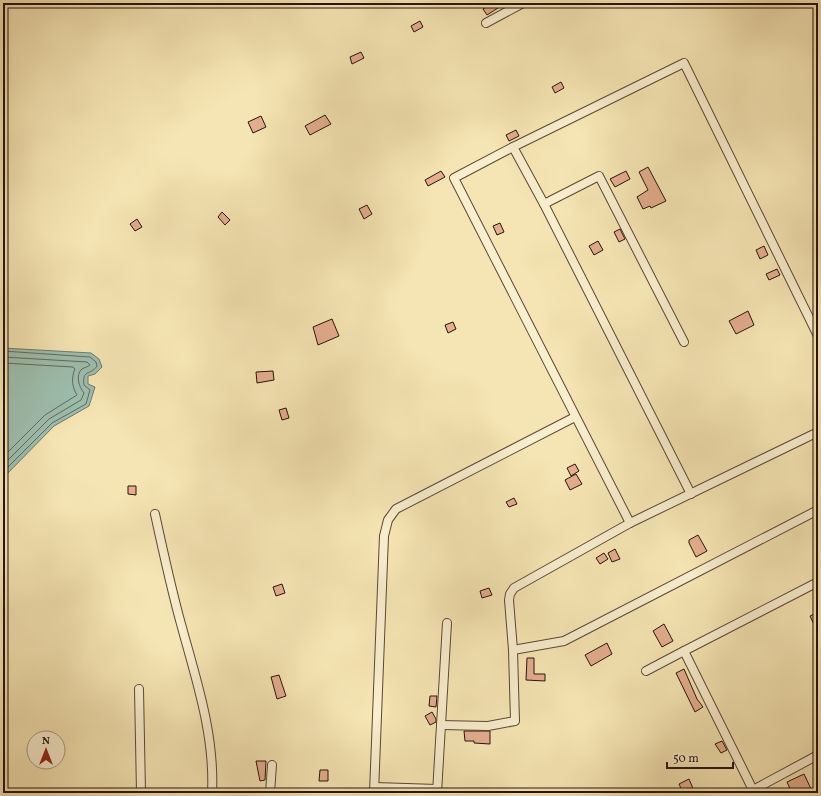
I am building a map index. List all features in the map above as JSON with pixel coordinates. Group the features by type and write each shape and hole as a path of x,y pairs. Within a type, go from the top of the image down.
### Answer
{"street":[{"path":"486,23 523,3"},
{"path":"630,524 454,178 513,147 684,63 818,336"},
{"path":"513,147 544,204 691,494"},
{"path":"544,204 599,176 684,342"},
{"path":"447,623 437,791 375,790 384,536 388,520 396,509 575,417"},
{"path":"441,725 488,726 515,721 513,650 509,600 510,594 514,588 630,524 818,432"},
{"path":"513,650 564,641 818,510"},
{"path":"155,514 171,588 206,718 213,777 212,793"},
{"path":"646,671 818,582"},
{"path":"684,651 754,791 818,755"},
{"path":"139,689 142,793"},
{"path":"270,793 272,765"}],"water":[{"path":"3,348 91,353 99,359 102,367 95,374 88,376 88,384 95,387 89,406 54,426 3,478"}],"building":[{"path":"492,3 495,3 498,8 487,15 483,9"},
{"path":"420,21 423,27 414,32 411,26"},
{"path":"361,52 364,58 352,64 350,57"},
{"path":"561,82 564,88 555,93 552,87"},
{"path":"325,115 331,124 310,135 305,126"},
{"path":"261,116 266,127 253,133 248,122"},
{"path":"516,130 519,136 509,141 506,135"},
{"path":"648,167 666,201 651,208 650,206 643,209 637,197 648,190 639,172"},
{"path":"441,171 445,177 428,186 425,180"},
{"path":"626,171 630,179 615,187 610,179"},
{"path":"367,205 372,214 364,219 359,209"},
{"path":"222,212 230,220 225,225 218,217"},
{"path":"137,219 142,227 135,231 130,224"},
{"path":"500,223 504,232 497,235 493,226"},
{"path":"620,229 625,239 619,242 614,232"},
{"path":"598,241 603,250 594,255 589,246"},
{"path":"764,246 768,255 760,259 756,250"},
{"path":"777,269 780,275 769,280 766,274"},
{"path":"748,311 754,325 736,334 729,321"},
{"path":"332,319 339,336 318,345 313,327"},
{"path":"453,322 456,329 448,333 445,325"},
{"path":"273,371 274,380 257,383 256,372"},
{"path":"286,408 289,418 282,420 279,410"},
{"path":"575,464 579,471 571,476 567,468"},
{"path":"576,474 582,484 570,490 565,480"},
{"path":"128,486 136,486 136,495 128,494"},
{"path":"514,498 517,504 509,507 506,502"},
{"path":"698,535 707,551 696,557 689,540"},
{"path":"615,549 620,559 612,562 608,553"},
{"path":"604,553 608,559 600,564 596,558"},
{"path":"282,584 285,593 276,596 273,587"},
{"path":"489,588 492,595 482,598 480,591"},
{"path":"818,612 818,633 810,616"},
{"path":"664,624 673,641 662,647 653,631"},
{"path":"607,643 612,654 591,666 585,655"},
{"path":"527,658 534,658 534,674 545,674 545,681 526,680"},
{"path":"684,669 697,699 703,707 695,712 676,673"},
{"path":"279,675 286,696 277,699 271,677"},
{"path":"430,696 437,696 436,707 429,706"},
{"path":"432,712 436,722 430,725 425,716"},
{"path":"464,731 490,731 490,744 465,741"},
{"path":"722,741 727,750 721,753 715,744"},
{"path":"256,761 266,761 265,780 260,781"},
{"path":"320,770 328,770 328,781 319,781"},
{"path":"804,774 813,793 792,793 787,782"},
{"path":"689,779 695,793 683,793 679,784"}]}
